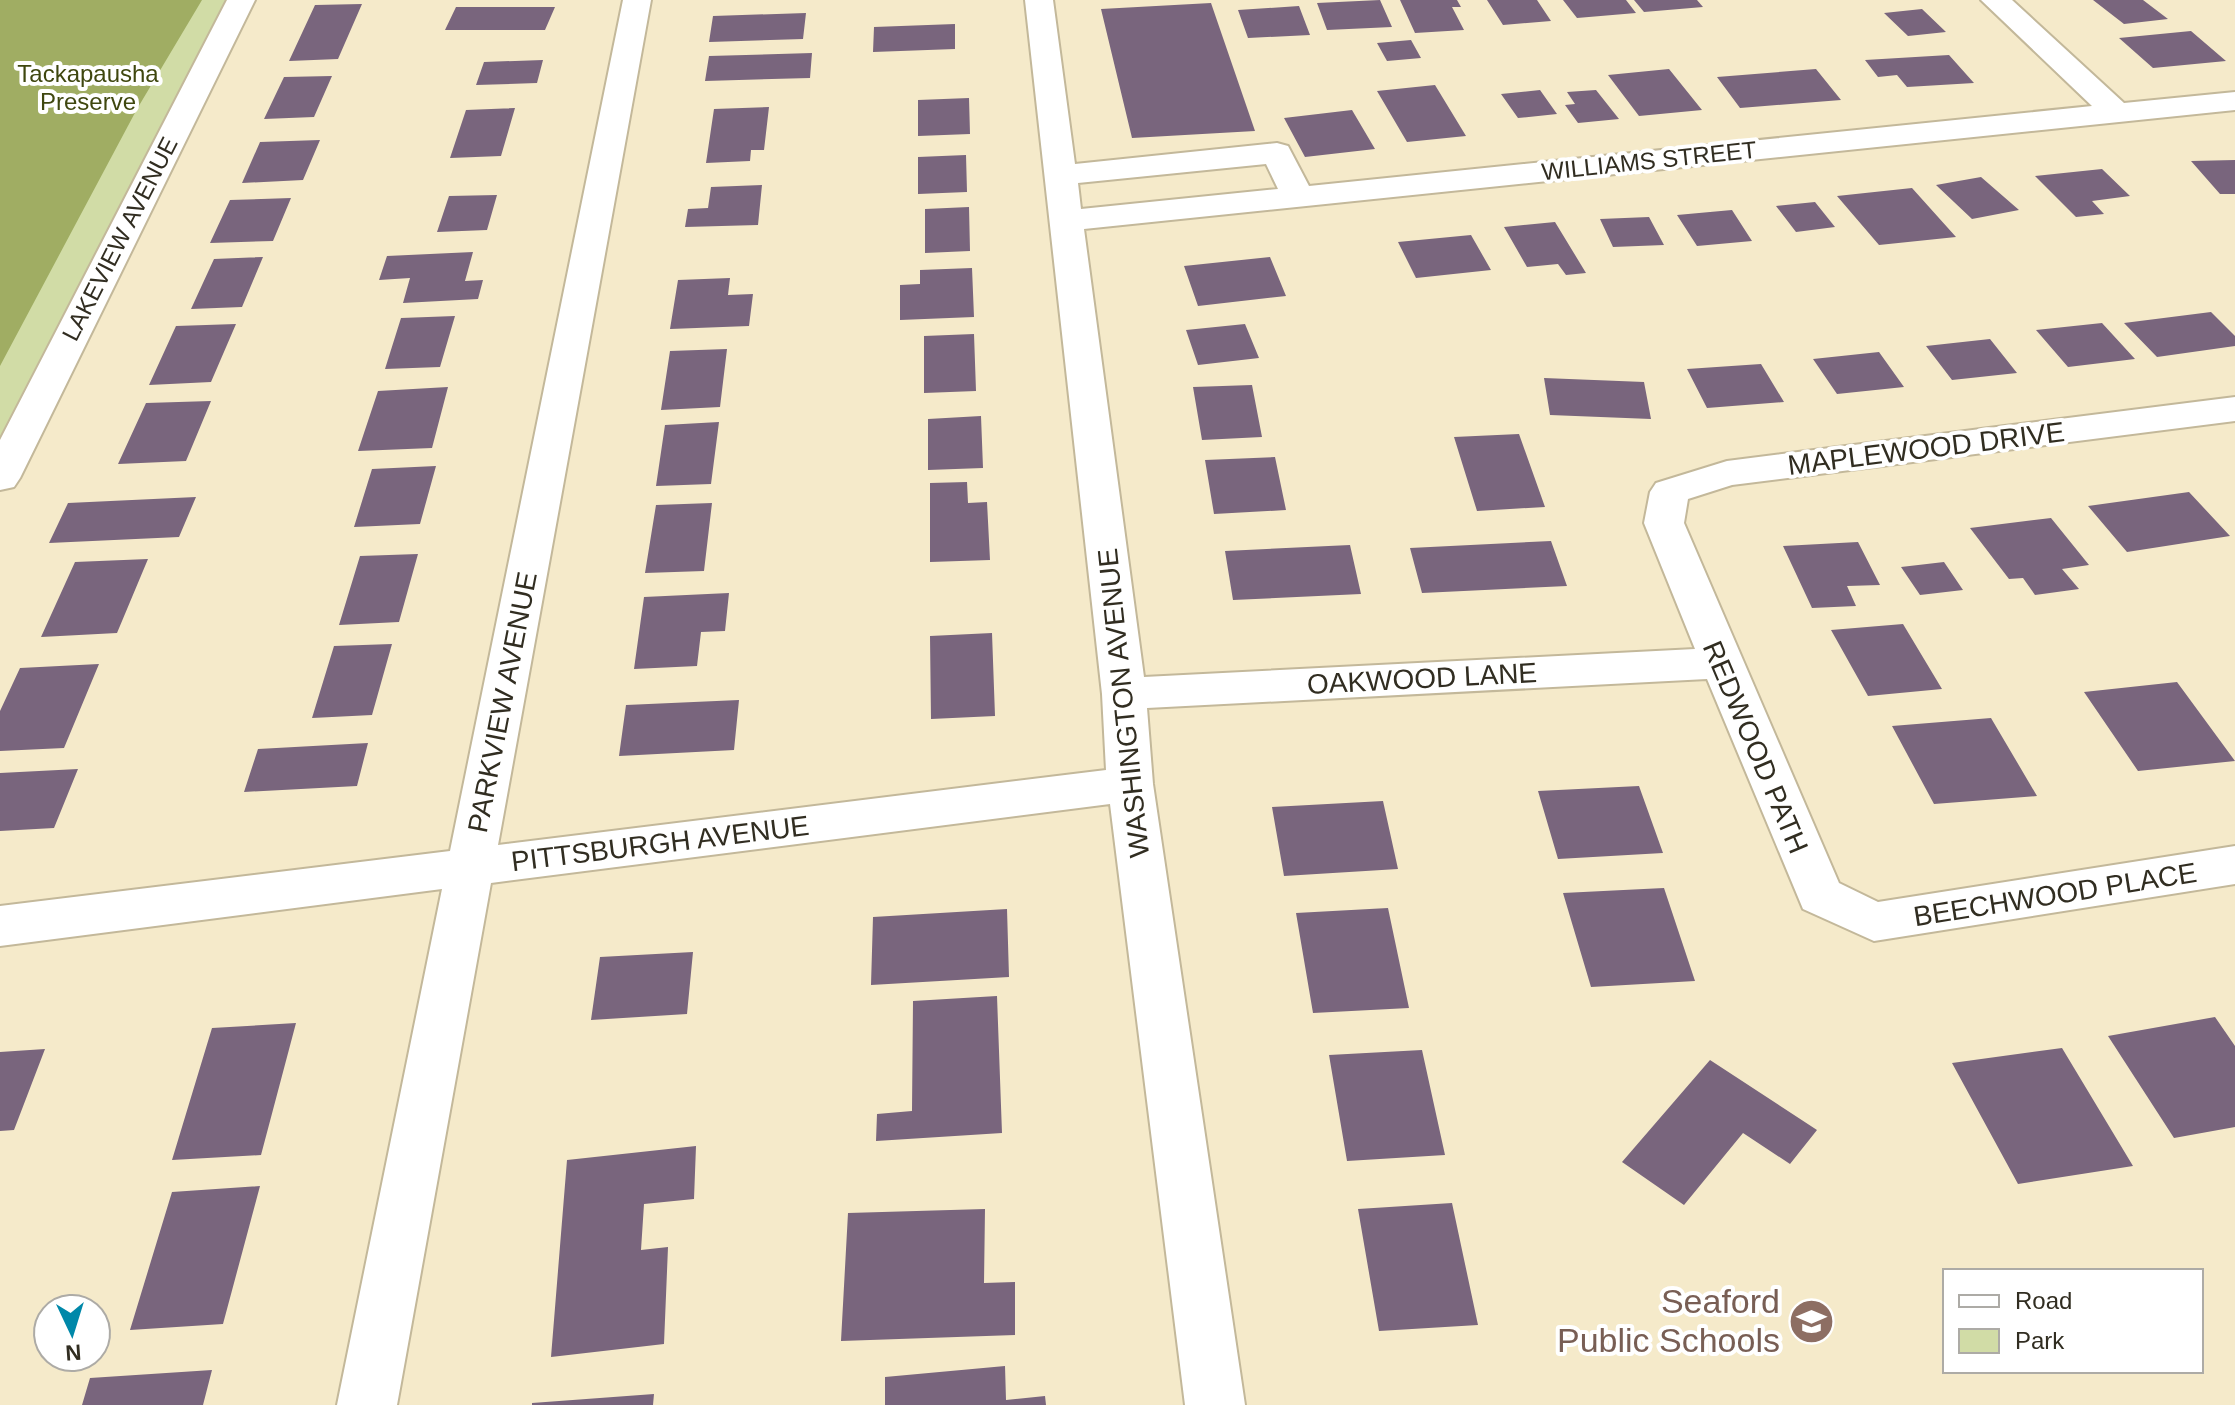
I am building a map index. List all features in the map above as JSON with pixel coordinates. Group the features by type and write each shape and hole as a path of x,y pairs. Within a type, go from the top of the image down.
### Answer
{"street":[{"name":"LAKEVIEW AVENUE","path":"0,478 241,0"},
{"name":"PARKVIEW AVENUE","path":"367,1405 637,0"},
{"name":"WASHINGTON AVENUE","path":"1039,0 1124,694 1130,784 1215,1405"},
{"path":"1995,0 2117,113"},
{"name":"WILLIAMS STREET","path":"1064,221 2235,101"},
{"path":"1061,175 1277,153 1298,197"},
{"name":"MAPLEWOOD DRIVE","path":"1671,542 1664,523 1670,492 1727,473 2235,409"},
{"name":"REDWOOD PATH","path":"1671,542 1820,896 1874,922"},
{"name":"OAKWOOD LANE","path":"1124,694 1720,663"},
{"name":"PITTSBURGH AVENUE","path":"0,926 1130,784"},
{"name":"BEECHWOOD PLACE","path":"1874,922 2235,865"}],"green space":[{"name":"Tackapausha Preserve","path":"0,0 234,0 0,447"},
{"name":"Tackapausha Preserve","path":"0,0 202,0 137,109 0,366"}],"building":[{"path":"1380,0 1392,27 1327,30 1317,3"},
{"path":"1400,0 1457,0 1461,7 1452,7 1464,30 1415,33"},
{"path":"1487,0 1537,0 1551,21 1503,25"},
{"path":"1563,0 1626,0 1636,13 1577,18"},
{"path":"1634,0 1697,0 1703,7 1644,12"},
{"path":"2093,0 2143,0 2168,19 2124,24"},
{"path":"1211,3 1255,131 1132,138 1101,9"},
{"path":"362,4 338,59 289,61 315,5"},
{"path":"1299,6 1310,35 1248,38 1238,10"},
{"path":"456,7 555,7 545,30 445,30"},
{"path":"1922,9 1946,32 1908,36 1884,13"},
{"path":"806,13 803,39 709,42 713,16"},
{"path":"955,24 955,49 873,52 874,27"},
{"path":"2191,31 2226,61 2153,68 2119,38"},
{"path":"1411,40 1421,58 1387,61 1377,43"},
{"path":"812,53 810,78 705,81 709,56"},
{"path":"1949,55 1974,83 1907,87 1897,75 1878,77 1865,60"},
{"path":"543,60 537,83 476,85 484,62"},
{"path":"1669,69 1702,110 1639,116 1608,75"},
{"path":"1816,69 1841,100 1740,108 1717,77"},
{"path":"332,76 314,117 264,119 284,77"},
{"path":"1435,85 1466,136 1407,142 1377,91"},
{"path":"1540,90 1557,114 1518,118 1501,94"},
{"path":"1596,90 1619,119 1578,123 1565,105 1575,104 1567,92"},
{"path":"969,98 970,134 918,136 918,100"},
{"path":"769,107 764,150 751,150 750,161 706,163 714,109"},
{"path":"515,108 501,156 450,158 466,110"},
{"path":"1352,110 1375,149 1305,157 1284,118"},
{"path":"320,140 303,180 242,183 260,142"},
{"path":"966,155 967,192 918,194 918,157"},
{"path":"2235,160 2235,194 2220,194 2191,161"},
{"path":"2102,169 2130,196 2092,201 2104,214 2076,217 2035,176"},
{"path":"1981,177 2019,210 1972,219 1936,185"},
{"path":"762,185 758,225 685,227 688,209 708,208 711,187"},
{"path":"1912,188 1956,237 1879,245 1837,196"},
{"path":"497,195 487,230 437,232 449,196"},
{"path":"291,198 273,241 210,243 230,200"},
{"path":"1815,202 1835,227 1796,232 1776,206"},
{"path":"969,207 970,251 925,253 925,209"},
{"path":"1732,210 1752,241 1697,246 1677,215"},
{"path":"1649,217 1664,245 1613,247 1600,219"},
{"path":"1555,222 1586,273 1566,275 1558,264 1527,267 1504,227"},
{"path":"1471,235 1491,270 1416,278 1398,242"},
{"path":"473,252 465,281 483,280 478,299 403,303 410,278 379,280 387,256"},
{"path":"263,257 242,307 191,309 214,259"},
{"path":"1270,257 1286,296 1198,306 1184,266"},
{"path":"972,268 974,317 900,320 900,285 920,284 920,270"},
{"path":"730,278 728,295 753,294 749,326 670,329 678,280"},
{"path":"2211,312 2235,336 2235,346 2157,357 2124,323"},
{"path":"455,316 440,367 385,369 401,318"},
{"path":"2102,323 2135,359 2068,367 2036,330"},
{"path":"236,324 211,382 149,385 176,326"},
{"path":"1245,324 1259,358 1198,365 1186,330"},
{"path":"974,334 976,391 924,393 924,336"},
{"path":"1990,339 2017,373 1952,380 1926,346"},
{"path":"727,349 720,407 661,410 670,351"},
{"path":"1879,352 1904,387 1837,394 1813,359"},
{"path":"1761,364 1784,402 1707,408 1687,369"},
{"path":"1544,378 1644,382 1651,419 1550,415"},
{"path":"1252,385 1262,437 1202,440 1193,387"},
{"path":"448,387 432,448 358,451 378,391"},
{"path":"211,401 186,461 118,464 146,403"},
{"path":"981,416 983,468 928,470 928,419"},
{"path":"719,422 711,484 656,486 665,425"},
{"path":"1519,434 1545,507 1477,511 1454,437"},
{"path":"1275,457 1286,510 1214,514 1205,460"},
{"path":"436,466 420,524 354,527 372,469"},
{"path":"967,482 968,503 987,502 990,560 930,562 930,483"},
{"path":"2189,492 2230,536 2127,552 2088,506"},
{"path":"196,497 179,537 49,543 68,503"},
{"path":"712,503 704,571 645,573 656,505"},
{"path":"2051,518 2089,565 2062,569 2079,589 2035,595 2023,578 2009,579 1970,528"},
{"path":"1551,541 1567,586 1422,593 1410,548"},
{"path":"1858,542 1880,585 1847,586 1856,606 1812,608 1783,546"},
{"path":"1350,545 1361,594 1233,600 1225,551"},
{"path":"418,554 399,622 339,625 360,556"},
{"path":"148,559 117,633 41,637 75,562"},
{"path":"1944,562 1963,590 1920,595 1901,567"},
{"path":"729,593 725,631 701,632 697,666 634,669 644,597"},
{"path":"1903,624 1942,689 1868,696 1831,630"},
{"path":"992,633 995,716 931,719 930,636"},
{"path":"392,644 372,715 312,718 334,646"},
{"path":"99,664 64,748 0,751 0,711 20,668"},
{"path":"2177,682 2235,761 2138,771 2084,692"},
{"path":"739,700 734,750 619,756 626,705"},
{"path":"1991,718 2037,796 1934,804 1892,726"},
{"path":"368,743 357,786 244,792 258,749"},
{"path":"78,769 54,828 0,831 0,773"},
{"path":"1639,786 1663,853 1558,859 1538,791"},
{"path":"1383,801 1398,869 1284,876 1272,807"},
{"path":"1664,888 1695,981 1591,987 1563,893"},
{"path":"1388,908 1409,1008 1313,1013 1296,913"},
{"path":"1007,909 1009,977 871,985 873,917"},
{"path":"693,952 687,1014 591,1020 600,957"},
{"path":"997,996 1002,1133 876,1141 877,1114 912,1111 913,1001"},
{"path":"2215,1017 2235,1046 2235,1127 2174,1138 2108,1036"},
{"path":"296,1023 261,1155 172,1160 212,1028"},
{"path":"2062,1048 2133,1166 2018,1184 1952,1063"},
{"path":"45,1049 14,1130 0,1131 0,1052"},
{"path":"1422,1050 1445,1155 1347,1161 1329,1055"},
{"path":"1710,1060 1817,1130 1790,1164 1743,1133 1684,1205 1622,1162"},
{"path":"696,1146 694,1199 644,1204 641,1250 668,1247 664,1344 551,1357 567,1160"},
{"path":"260,1186 223,1324 130,1330 172,1192"},
{"path":"1452,1203 1478,1325 1379,1331 1358,1209"},
{"path":"985,1209 984,1283 1015,1282 1015,1335 841,1341 848,1213"},
{"path":"1005,1366 1006,1400 1045,1396 1046,1405 885,1405 885,1377"},
{"path":"212,1370 203,1405 82,1405 90,1378"},
{"path":"654,1394 653,1405 532,1405 532,1403"}],"place":[{"name":"Seaford Public Schools","path":"1811,1321"}]}
